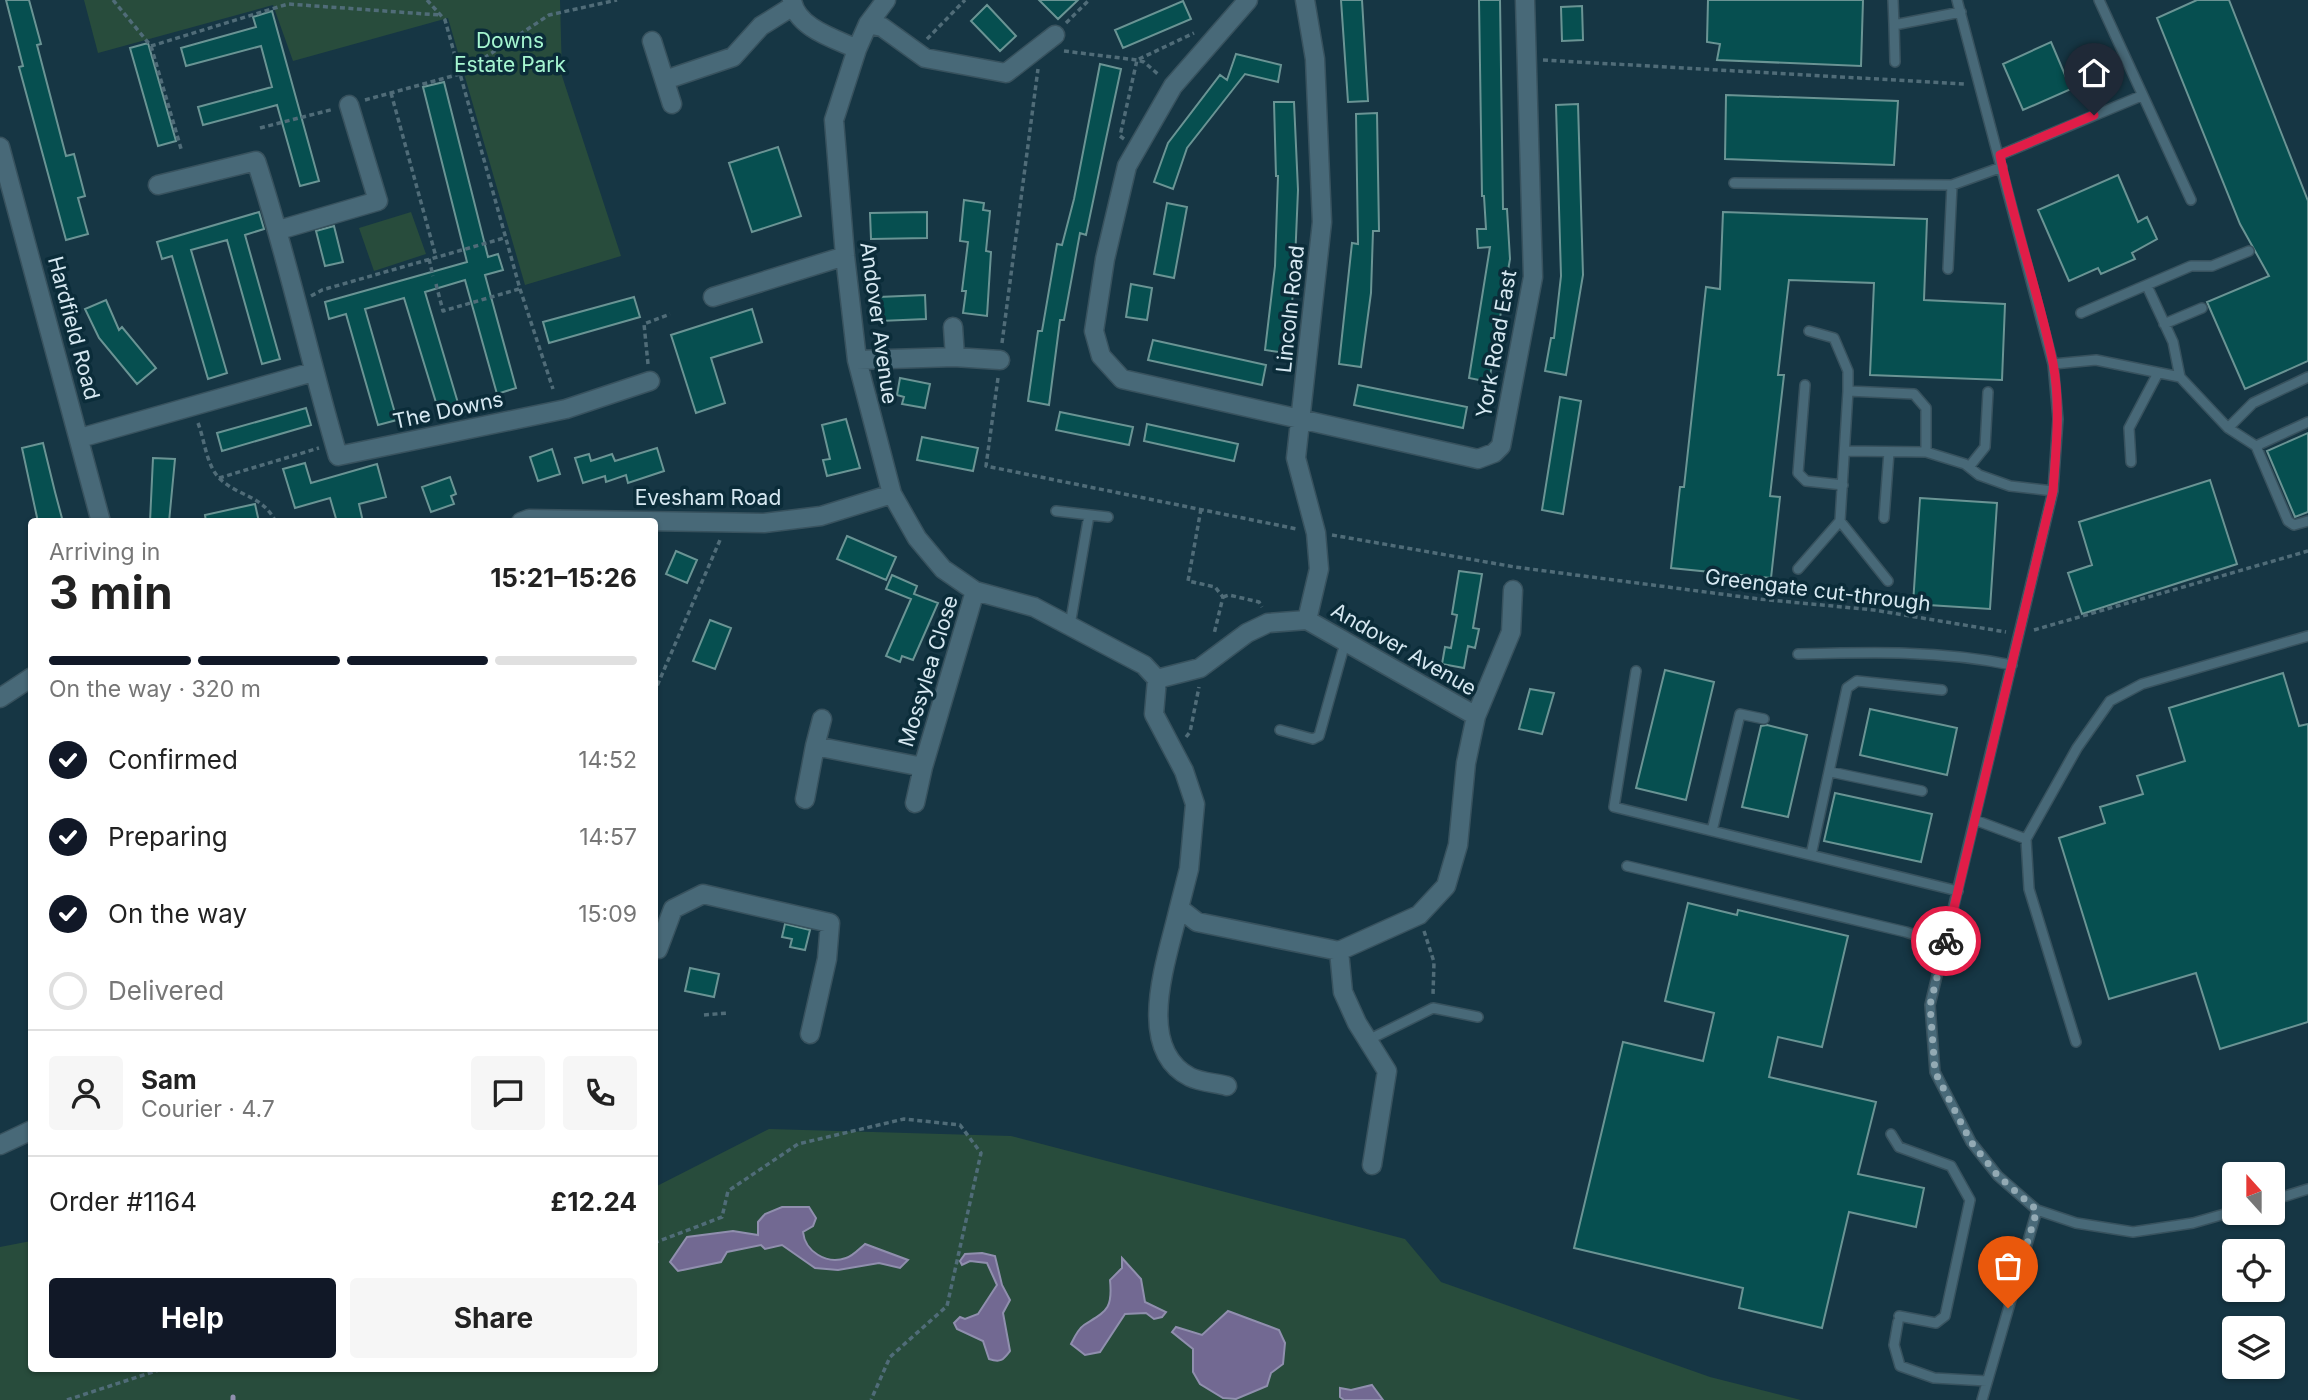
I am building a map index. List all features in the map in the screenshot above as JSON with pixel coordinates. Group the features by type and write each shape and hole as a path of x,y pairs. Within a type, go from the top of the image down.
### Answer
{"street":[{"name":"Andover Avenue","path":"886,0 868,24 857,49 834,120 857,360 892,494 917,538 943,569 975,592 1034,607 1144,665 1157,679 1200,668 1247,633 1268,623 1307,620 1476,716"},
{"name":"York Road East","path":"1248,0 1173,86 1127,166 1105,258 1094,331 1101,356 1122,379 1478,459 1494,453 1501,446 1533,277 1525,0"},
{"name":"Lincoln Road","path":"1305,0 1315,60 1322,222 1296,458 1316,533 1319,569 1307,620"},
{"path":"665,80 733,57 761,26 793,3 815,30 857,49"},
{"path":"868,24 882,27 917,49 925,58 1006,73 1055,34"},
{"path":"652,41 672,104"},
{"path":"279,230 378,201 349,105"},
{"name":"Hardfield Road","path":"0,147 80,438 99,518"},
{"path":"158,185 256,161 279,230 313,372 334,443"},
{"path":"713,297 845,256"},
{"path":"953,327 954,357"},
{"path":"857,360 954,357 1000,360"},
{"path":"80,438 313,372"},
{"name":"The Downs","path":"334,443 338,457 566,409 650,381"},
{"name":"Evesham Road","path":"658,521 764,523 821,516 892,494"},
{"name":"Andover Avenue","path":"1339,951 1419,915 1446,886 1458,845 1466,763 1476,716 1511,632 1513,590"},
{"name":"Mossylea Close","path":"815,746 923,767 975,592"},
{"path":"1157,679 1154,714 1184,771 1195,804 1189,869 1159,1000 1157,1029 1166,1057 1190,1077 1227,1086"},
{"path":"0,698 28,680"},
{"path":"805,799 822,719"},
{"path":"915,803 923,767"},
{"path":"658,949 673,909 703,894 830,923 827,959 810,1034"},
{"path":"1178,908 1196,922 1339,951 1343,992 1387,1071 1372,1165"},
{"path":"0,1144 28,1132"}],"lane":[{"path":"1893,0 1895,62"},
{"path":"1957,0 2053,364 2058,419 2053,491 1930,1005 1935,1072 1971,1142 1998,1176 2037,1210 2076,1223 2133,1232 2193,1223 2222,1215"},
{"path":"2099,0 2191,200"},
{"path":"1894,25 1961,12"},
{"path":"2000,155 2141,96"},
{"path":"1734,183 1952,185 2002,167"},
{"path":"1948,269 1952,185"},
{"path":"2081,313 2191,266 2212,266 2249,251"},
{"path":"2147,286 2173,342 2180,377 2228,428 2256,446 2288,521 2294,525 2308,521"},
{"path":"2164,324 2202,308"},
{"path":"1798,569 1840,521 1849,370 1834,338 1809,331"},
{"path":"2053,364 2096,360 2180,377"},
{"path":"2131,462 2129,428 2158,373"},
{"path":"2228,428 2253,403 2308,377"},
{"path":"1805,385 1798,473 1805,481 1843,485"},
{"path":"1848,391 1914,394 1926,408 1926,452"},
{"path":"1969,467 1985,447 1988,392"},
{"path":"2256,446 2308,422"},
{"path":"1845,451 1926,452 1969,467 1979,475 2010,486 2053,491"},
{"path":"1884,519 1889,452"},
{"path":"1056,511 1108,517"},
{"path":"1070,625 1089,515"},
{"path":"1840,521 1888,581"},
{"path":"2076,1042 2029,889 2026,839 2077,748 2110,701 2142,684 2308,636"},
{"path":"1280,730 1313,739 1319,736 1345,643"},
{"path":"1798,654 1893,652 1969,656 2012,665"},
{"path":"1636,671 1614,807 1958,891"},
{"path":"1811,855 1847,688 1857,681 1942,690"},
{"path":"1712,831 1740,714 1764,719"},
{"path":"1830,772 1922,791"},
{"path":"1975,820 2026,839"},
{"path":"1627,866 1895,929 1945,945"},
{"path":"1368,1040 1433,1008 1478,1017"},
{"path":"1891,1134 1899,1147 1951,1166 1970,1200 1945,1316 1936,1323 1898,1319 1894,1345 1900,1366 1934,1378 1987,1381"},
{"path":"2286,1195 2308,1189"},
{"path":"1982,1400 2037,1210"}],"path":[{"path":"113,0 151,46 182,152"},
{"path":"427,0 441,15 520,289 553,389"},
{"path":"260,128 460,74 549,15 617,0"},
{"path":"917,49 965,0"},
{"path":"1055,34 1088,0"},
{"path":"151,46 288,4 441,15"},
{"path":"1136,60 1200,30 1212,41"},
{"path":"1000,360 1038,73 1035,52 1056,50 1136,60 1144,62 1173,86"},
{"path":"1528,59 1981,85"},
{"path":"1136,60 1120,136 1136,149"},
{"path":"391,93 436,257"},
{"path":"297,304 322,290 505,238"},
{"path":"429,259 433,276"},
{"path":"436,284 443,311 520,289"},
{"path":"650,381 643,324 670,314"},
{"name":"Greengate cut-through","path":"1000,360 986,466 1316,533 1516,567 1759,599 1874,610 2018,635 2308,551"},
{"path":"192,408 205,440 209,463 219,478 268,507 274,518"},
{"path":"219,478 334,443"},
{"path":"1201,509 1188,581 1215,586 1223,597 1213,638 1224,652"},
{"path":"658,684 727,522"},
{"path":"1223,597 1229,595 1259,602 1268,623"},
{"path":"1173,751 1190,732 1202,676 1200,668"},
{"path":"1419,915 1434,962 1433,1008"},
{"path":"704,1015 728,1013"},
{"path":"658,1241 722,1217 727,1191 798,1144 904,1119 960,1125 981,1153 947,1306 890,1357 870,1400"},
{"path":"67,1400 153,1372"}],"green space":[{"name":"Downs Estate Park","path":"84,0 560,0 562,76 621,256 525,285 448,18 293,61 273,5 98,53"},
{"path":"411,212 426,254 374,271 359,228"},
{"path":"769,1129 1011,1136 1405,1239 1441,1282 1710,1377 1801,1400 0,1400 0,1247 28,1242 28,1372 658,1372 658,1185"}],"shaded area":[{"path":"782,1207 809,1207 816,1218 813,1226 803,1232 805,1239 812,1250 824,1258 846,1258 865,1244 908,1260 900,1268 879,1263 838,1270 815,1268 782,1245 765,1249 761,1245 727,1252 721,1262 678,1271 670,1262 687,1237 733,1231 758,1235 758,1222 765,1214"},
{"path":"982,1253 995,1256 1002,1285 1010,1300 1003,1313 1010,1351 999,1361 989,1359 983,1341 957,1329 954,1323 960,1317 965,1319 978,1314 997,1285 987,1263 970,1261 962,1265 960,1261 965,1254"},
{"path":"1122,1258 1141,1279 1145,1302 1166,1312 1162,1317 1154,1319 1146,1313 1125,1314 1100,1352 1085,1355 1071,1344 1082,1327 1109,1304 1110,1280 1122,1268"},
{"path":"1228,1311 1279,1330 1285,1343 1283,1364 1271,1373 1267,1386 1236,1399 1223,1398 1200,1384 1193,1372 1193,1349 1172,1332 1176,1327 1202,1335"},
{"path":"1372,1385 1383,1400 1344,1400 1340,1397 1340,1388 1351,1390"}],"building":[{"path":"6,0 29,0 41,44 37,45 66,156 74,154 85,196 78,198 88,234 66,240 19,67 23,66"},
{"path":"1039,0 1078,0 1058,19"},
{"path":"1341,0 1362,0 1368,101 1348,102"},
{"path":"1479,0 1500,0 1503,209 1507,209 1510,259 1489,382 1469,378 1490,247 1478,248 1477,229 1486,229 1482,196"},
{"path":"1708,0 1863,0 1861,66 1717,60 1720,44 1707,42"},
{"path":"2197,0 2229,0 2308,201 2308,361 2245,389 2207,302 2269,276 2240,224 2157,18"},
{"path":"1183,1 1191,19 1123,48 1115,30"},
{"path":"987,5 1016,36 1000,51 971,21"},
{"path":"1582,6 1583,40 1562,41 1561,7"},
{"path":"272,11 319,181 300,186 277,105 203,125 198,107 272,87 261,46 186,66 181,48 256,27 253,17"},
{"path":"2051,42 2071,89 2023,110 2003,64"},
{"path":"148,43 176,141 158,146 130,48"},
{"path":"1236,54 1281,65 1278,82 1245,74 1187,148 1173,189 1154,182 1168,143 1220,75 1227,80"},
{"path":"1100,64 1121,69 1086,235 1080,233 1064,320 1060,320 1049,405 1028,401 1038,331 1042,331 1057,244 1062,245 1074,199"},
{"path":"444,82 488,257 498,254 503,270 485,275 516,388 497,394 465,280 425,292 458,403 438,409 404,298 365,309 397,420 378,425 346,314 329,319 325,302 467,262 423,87"},
{"path":"1726,95 1898,101 1894,165 1725,159"},
{"path":"1274,102 1294,102 1298,190 1294,285 1286,353 1265,350 1275,266 1278,176"},
{"path":"1578,104 1583,275 1566,375 1545,371 1551,338 1554,338 1561,276 1556,105"},
{"path":"1377,113 1379,231 1373,231 1371,293 1361,367 1339,364 1352,243 1358,244 1356,114"},
{"path":"778,147 801,216 752,232 729,163"},
{"path":"2118,175 2138,222 2147,217 2157,239 2132,253 2135,259 2101,274 2098,268 2069,281 2038,210"},
{"path":"964,200 984,203 983,210 990,211 986,251 991,252 987,316 963,313 966,291 962,291 968,242 960,241"},
{"path":"1167,203 1187,207 1174,278 1154,274"},
{"path":"259,212 264,229 245,235 280,359 262,364 227,240 191,250 227,373 208,379 172,256 162,259 157,242"},
{"path":"927,212 927,238 871,239 870,213"},
{"path":"1723,212 1927,219 1924,300 2005,304 2002,380 1870,375 1874,283 1789,280 1778,375 1784,375 1770,496 1780,497 1771,578 1671,568 1680,487 1684,487 1706,287 1720,289"},
{"path":"334,226 343,262 325,266 316,231"},
{"path":"1131,284 1152,288 1147,320 1126,317"},
{"path":"925,295 926,319 880,321 879,297"},
{"path":"634,297 640,317 549,343 543,322"},
{"path":"106,300 119,330 122,327 156,368 137,384 99,338 85,309"},
{"path":"752,309 762,342 711,358 725,403 696,413 671,335"},
{"path":"1153,340 1266,365 1262,385 1148,360"},
{"path":"900,378 930,384 925,408 902,404 904,397 897,395"},
{"path":"1358,385 1467,407 1463,428 1354,405"},
{"path":"1560,397 1581,401 1563,514 1542,510"},
{"path":"306,408 311,425 222,451 217,433"},
{"path":"1060,412 1133,427 1129,445 1056,430"},
{"path":"846,419 860,468 827,476 823,460 830,459 822,425"},
{"path":"1147,424 1238,444 1234,461 1144,441"},
{"path":"2308,433 2308,512 2295,517 2267,451"},
{"path":"922,437 978,448 973,471 917,460"},
{"path":"43,443 62,518 37,518 22,448"},
{"path":"657,448 664,471 628,483 626,475 606,482 605,476 583,483 575,458 589,454 591,461 612,454 615,461"},
{"path":"552,449 560,474 538,481 530,457"},
{"path":"153,458 175,459 169,518 150,518"},
{"path":"305,463 311,483 377,464 386,497 359,504 362,518 336,518 330,498 295,508 283,469"},
{"path":"450,477 456,494 451,496 454,504 431,512 422,487"},
{"path":"2210,480 2237,564 2082,614 2068,573 2092,565 2079,522"},
{"path":"1920,498 1997,503 1990,609 1913,604"},
{"path":"255,504 258,518 205,518 205,515"},
{"path":"847,536 896,557 886,580 837,559"},
{"path":"676,551 697,560 687,583 666,574"},
{"path":"1459,571 1482,574 1473,628 1479,629 1475,648 1468,646 1464,668 1442,664 1445,647 1451,648 1457,615 1452,614"},
{"path":"892,575 917,586 914,594 938,603 913,660 902,656 900,662 886,656 911,599 886,589"},
{"path":"710,620 731,628 715,669 693,661"},
{"path":"1665,670 1714,682 1686,800 1636,788"},
{"path":"2283,673 2299,726 2308,724 2308,1022 2220,1049 2196,973 2109,999 2059,838 2105,823 2100,807 2143,794 2137,776 2185,761 2169,708"},
{"path":"1530,689 1554,693 1542,734 1519,729"},
{"path":"1870,709 1957,728 1947,775 1860,755"},
{"path":"1767,725 1807,735 1788,817 1742,807 1761,726"},
{"path":"1835,793 1932,814 1921,862 1824,841"},
{"path":"1688,903 1737,915 1738,910 1848,936 1822,1047 1778,1037 1769,1077 1876,1102 1858,1174 1924,1188 1916,1227 1849,1212 1822,1328 1739,1308 1743,1288 1574,1248 1623,1042 1703,1061 1714,1013 1665,1001"},
{"path":"785,924 810,930 805,950 790,947 792,939 782,937"},
{"path":"690,968 719,974 714,997 685,991"}],"way so far":[{"path":"1946,941 1930,1005 1935,1072 1971,1142 1998,1176 2037,1210 2008,1308"}],"route":[{"path":"1946,941 2053,491 2058,419 2053,364 2000,155 2094,115"}]}
